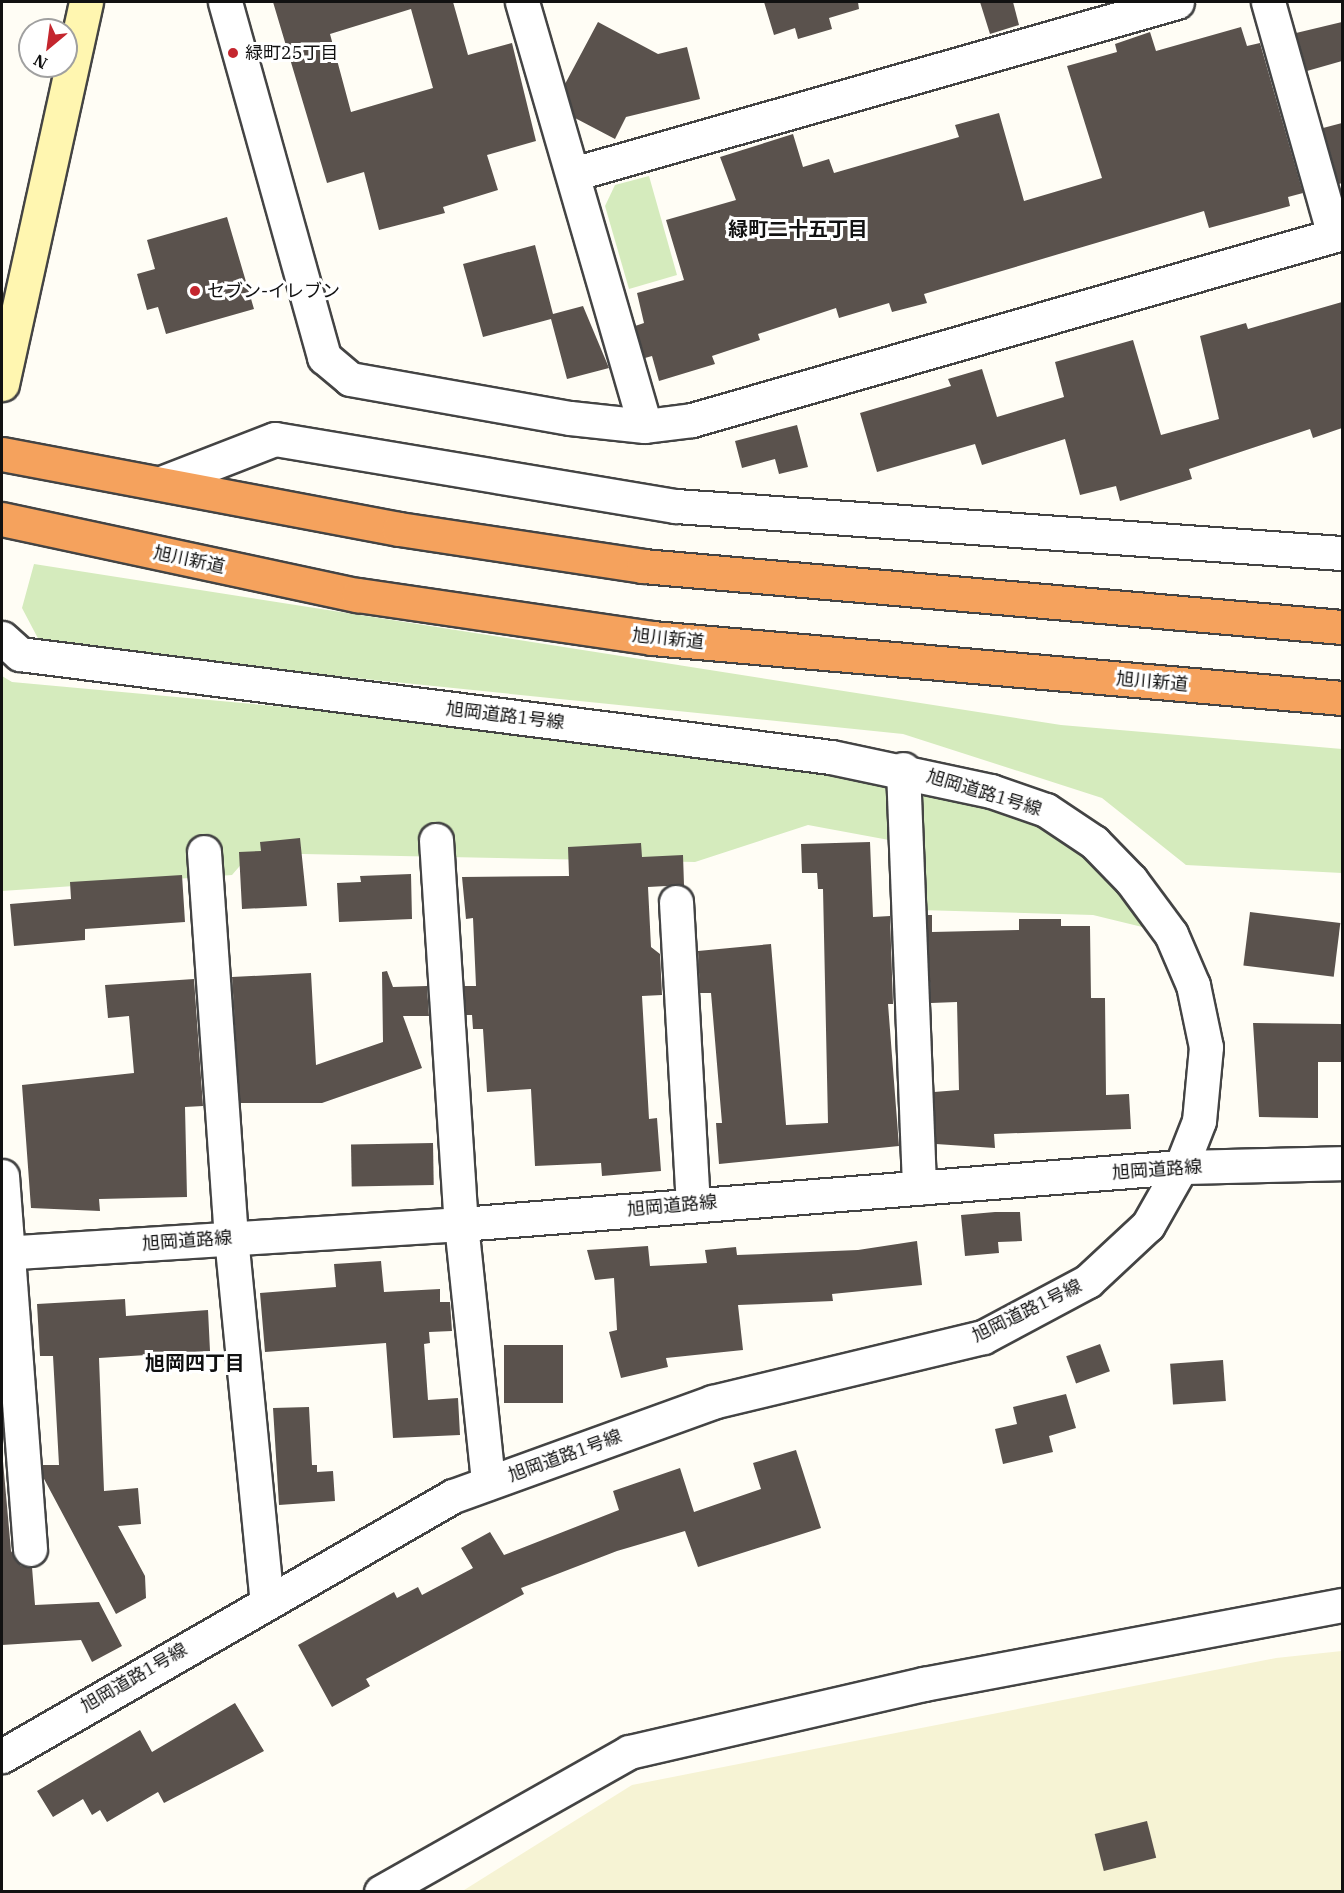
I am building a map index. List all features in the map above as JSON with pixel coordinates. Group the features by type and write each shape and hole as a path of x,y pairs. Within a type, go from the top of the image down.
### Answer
{"highway":[{"path":"2,454 164,482 399,529 643,566 1342,627"},
{"name":"旭川新道","path":"2,519 358,595 652,639 1342,698"}],"main road":[{"path":"2,384 86,2"}],"street":[{"path":"225,2 324,357 350,380 645,426 692,420 1338,234 1268,2"},
{"path":"522,2 645,426"},
{"path":"573,174 1177,2"},
{"path":"164,482 274,439 676,506 1342,554"},
{"name":"旭岡道路1号線","path":"2,638 20,654 903,769 1046,810 1094,842 1172,934 1193,985 1206,1047 1199,1121 1181,1167 1148,1224 1089,1281 983,1337 713,1402 453,1496 267,1601 2,1756"},
{"path":"903,769 919,1188"},
{"path":"436,840 461,1224 488,1483"},
{"path":"204,852 231,1238 267,1601"},
{"path":"676,902 693,1204"},
{"name":"旭岡道路線","path":"5,1253 461,1224 1181,1167 1342,1163"},
{"path":"2,1176 5,1253 30,1549"},
{"path":"381,1892 629,1752 924,1684 1342,1605"}],"shaded area":[{"path":"1342,1651 1342,1891 461,1892 632,1785 1276,1658"}],"green space":[{"path":"649,176 677,275 629,289 605,206 615,185"},
{"path":"34,564 1061,725 1342,749 1342,873 1186,865 1102,798 903,734 42,646 22,608"},
{"path":"2,676 12,682 831,757 1046,810 1171,934 1093,915 919,910 916,845 808,825 695,862 251,853 232,875 2,891"}],"building":[{"path":"273,2 453,2 468,55 512,43 536,141 487,155 498,190 443,207 445,213 379,230 364,172 327,183","holes":["411,9 433,88 351,112 330,34"]},
{"path":"764,2 858,2 859,9 829,18 832,29 798,39 795,28 774,35"},
{"path":"980,2 1013,2 1019,25 990,34"},
{"path":"598,22 658,54 687,47 700,99 626,117 615,139 575,118 565,84"},
{"path":"1342,22 1342,61 1307,71 1296,33"},
{"path":"1241,27 1247,46 1260,43 1303,193 1288,197 1290,206 1209,228 1204,211 924,294 927,303 892,312 889,303 839,318 836,308 758,334 760,340 712,356 715,364 659,381 652,356 645,358 635,326 644,323 637,293 684,280 666,220 736,200 720,157 793,134 803,167 829,159 834,173 959,137 955,125 999,113 1024,201 1102,178 1067,66 1117,52 1115,44 1150,32 1156,51"},
{"path":"1342,123 1342,183 1339,184 1323,128"},
{"name":"セブン-イレブン","path":"227,217 254,309 166,334 158,307 147,310 137,274 155,269 147,240"},
{"path":"535,245 553,314 583,306 609,368 567,379 551,319 483,337 463,264"},
{"path":"1342,302 1342,428 1313,438 1310,429 1189,469 1192,479 1120,501 1116,486 1080,495 1065,439 982,465 975,444 877,472 860,413 951,386 948,379 982,369 997,417 1064,397 1055,362 1133,340 1161,435 1219,419 1200,336 1246,323 1248,329"},
{"path":"797,425 808,467 779,474 775,459 742,468 735,441"},
{"path":"300,838 307,906 242,909 239,852 261,851 260,842"},
{"path":"870,842 873,917 890,916 893,1004 888,1004 899,1146 719,1164 716,1123 722,1123 711,993 700,993 698,951 771,944 786,1125 828,1123 823,889 818,889 817,873 802,873 801,844"},
{"path":"641,843 642,857 683,855 684,885 648,887 651,947 660,954 662,995 642,996 649,1119 657,1118 661,1171 602,1176 601,1163 535,1166 531,1089 487,1092 483,1029 473,1029 472,1015 466,1015 464,986 476,986 473,918 466,919 462,877 569,876 568,847"},
{"path":"411,874 412,919 339,922 337,883 361,882 360,876"},
{"path":"182,875 185,922 85,929 85,940 14,946 10,904 71,899 70,882"},
{"path":"1250,912 1340,923 1334,977 1243,966"},
{"path":"927,915 932,915 932,932 1019,930 1019,919 1061,919 1061,926 1090,926 1091,998 1105,998 1106,1095 1129,1094 1131,1129 994,1134 995,1148 936,1144 934,1092 959,1090 957,1002 931,1003"},
{"path":"387,971 393,987 427,986 429,1016 403,1016 422,1068 322,1103 240,1103 232,977 311,973 316,1065 383,1042 382,972"},
{"path":"194,979 203,1106 185,1107 187,1197 99,1199 100,1211 31,1208 22,1085 134,1073 129,1016 108,1018 105,985"},
{"path":"1253,1023 1342,1024 1342,1062 1318,1062 1318,1118 1259,1117"},
{"path":"433,1143 434,1185 352,1186 351,1144"},
{"path":"1020,1212 1022,1241 998,1242 999,1253 965,1256 961,1215"},
{"path":"917,1241 922,1285 832,1294 833,1301 738,1305 743,1350 666,1358 668,1367 621,1378 609,1332 617,1330 614,1278 595,1280 587,1250 648,1246 650,1266 707,1263 705,1250 736,1247 737,1255 858,1250"},
{"path":"381,1261 384,1292 440,1289 440,1302 450,1302 452,1331 429,1332 430,1343 424,1344 428,1400 458,1398 460,1435 393,1438 386,1343 265,1352 260,1293 336,1287 334,1264"},
{"path":"125,1299 126,1316 208,1310 210,1351 99,1358 104,1491 138,1488 141,1524 118,1526 145,1576 146,1598 116,1614 43,1477 43,1465 59,1465 53,1356 40,1356 37,1304"},
{"path":"1100,1344 1110,1371 1076,1384 1066,1356"},
{"path":"504,1345 563,1345 563,1403 504,1403"},
{"path":"1223,1360 1226,1401 1173,1405 1170,1364"},
{"path":"1066,1394 1076,1428 1049,1436 1053,1452 1003,1464 995,1429 1017,1424 1013,1407"},
{"path":"309,1407 312,1465 317,1465 317,1472 333,1471 335,1501 279,1505 273,1408"},
{"path":"2,1450 11,1551 21,1566 32,1567 35,1605 99,1602 122,1646 92,1662 81,1640 2,1645"},
{"path":"796,1450 821,1528 698,1567 685,1531 617,1551 521,1588 524,1594 366,1679 370,1686 332,1707 298,1645 394,1592 397,1598 418,1587 422,1595 473,1568 461,1548 490,1532 504,1555 619,1510 613,1491 680,1468 694,1512 761,1489 753,1463"},
{"path":"235,1703 264,1751 164,1803 158,1792 107,1822 100,1810 92,1815 83,1799 53,1817 37,1791 140,1730 152,1752"},
{"path":"1147,1821 1156,1858 1104,1871 1095,1834"}],"place":[{"name":"緑町25丁目","path":"233,53"},
{"name":"セブン-イレブン","path":"195,291"}],"district":[{"name":"緑町二十五丁目","path":"798,228"},
{"name":"旭岡四丁目","path":"195,1362"}]}
